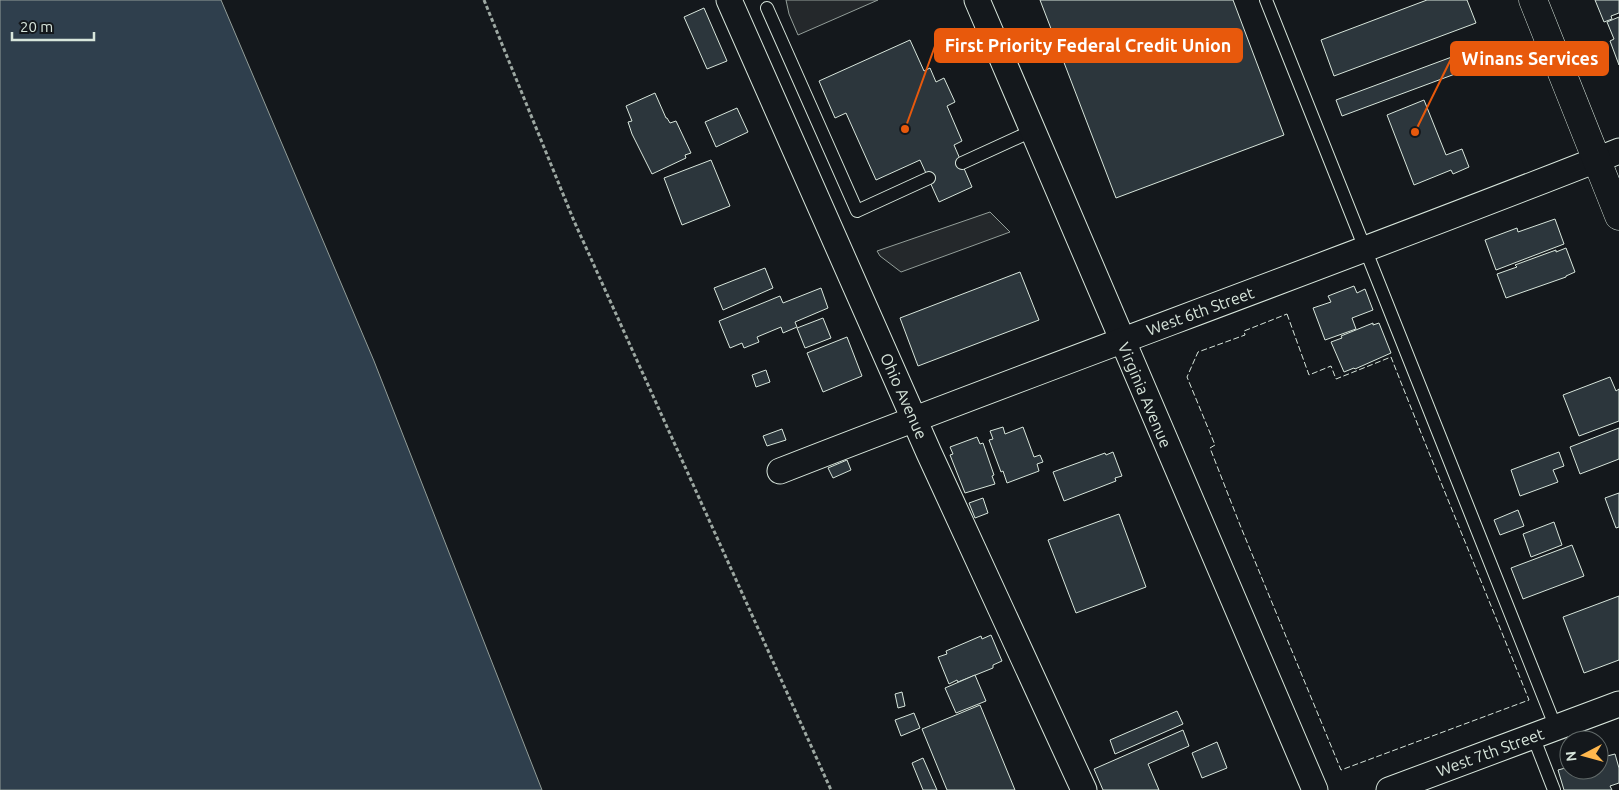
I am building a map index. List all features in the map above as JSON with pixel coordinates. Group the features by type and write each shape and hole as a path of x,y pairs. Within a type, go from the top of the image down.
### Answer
{"main road":[{"path":"1534,0 1608,156 1619,216"}],"street":[{"name":"Ohio Avenue","path":"729,0 914,418 1084,790"},
{"name":"Virginia Avenue","path":"976,0 1316,790"},
{"name":"West 6th Street","path":"780,471 914,418 1366,249 1608,156"},
{"name":"West 7th Street","path":"1389,790 1619,704"}],"lane":[{"path":"1266,0 1366,249 1545,732 1554,790"},
{"path":"767,8 857,211 929,178"},
{"path":"962,163 1032,131"}],"path":[{"path":"484,0 574,221 831,790"}],"shaded area":[{"path":"786,0 878,0 798,35 789,14"},
{"path":"990,212 1010,232 901,272 880,256 877,251"}],"water":[{"path":"0,0 221,0 374,361 542,790 0,790"}],"building":[{"path":"1040,0 1233,0 1284,135 1116,198"},
{"path":"1427,0 1467,0 1476,23 1334,76 1321,40"},
{"path":"1595,0 1619,0 1619,13 1611,16 1612,19 1604,22"},
{"path":"704,8 727,61 707,69 684,17"},
{"path":"1619,17 1619,65 1610,41 1614,39 1607,22"},
{"path":"910,40 924,71 930,68 936,82 944,78 955,102 947,106 962,141 954,145 972,187 939,202 920,160 876,180 846,113 835,118 819,81"},
{"path":"1484,45 1490,61 1342,116 1336,100"},
{"path":"655,93 666,118 670,123 676,121 691,153 685,155 686,158 652,174 632,134 628,122 632,121 626,106"},
{"path":"1424,100 1446,155 1462,149 1469,167 1453,174 1451,170 1414,185 1387,115"},
{"path":"737,108 748,132 716,147 705,122"},
{"path":"711,160 730,206 682,225 664,178"},
{"path":"1555,219 1564,244 1496,270 1485,240 1517,228 1518,232"},
{"path":"1566,248 1575,272 1566,277 1506,298 1497,274 1517,267 1515,265"},
{"path":"765,268 773,288 723,310 714,288"},
{"path":"1020,272 1039,320 918,366 900,318"},
{"path":"1354,286 1357,293 1365,289 1373,310 1352,318 1356,329 1325,340 1313,308 1331,302 1328,296"},
{"path":"821,288 828,308 795,322 797,327 783,333 781,327 757,337 759,342 744,348 742,343 730,348 719,321 780,296 783,303"},
{"path":"823,318 831,338 805,348 797,328"},
{"path":"1373,323 1373,325 1379,323 1391,353 1344,372 1331,342"},
{"path":"847,337 862,376 823,392 807,353"},
{"path":"766,370 770,382 756,387 752,375"},
{"path":"1610,377 1616,391 1619,389 1619,421 1579,436 1563,395"},
{"path":"1003,427 1005,434 1023,427 1034,457 1040,455 1043,462 1037,464 1039,471 1007,483 989,440 993,439 990,431"},
{"path":"1619,428 1619,459 1580,474 1570,447"},
{"path":"782,429 786,440 767,446 763,436"},
{"path":"977,437 980,444 983,443 994,475 992,476 995,484 965,493 950,455 953,454 950,447"},
{"path":"1113,452 1122,476 1115,478 1116,481 1064,501 1053,472 1105,453 1106,455"},
{"path":"1559,452 1564,466 1553,470 1558,482 1520,496 1511,470"},
{"path":"847,460 851,470 833,478 828,468"},
{"path":"1619,493 1619,527 1616,528 1605,498"},
{"path":"983,498 988,513 975,518 969,503"},
{"path":"1518,510 1524,526 1500,535 1494,520"},
{"path":"1119,514 1146,587 1076,613 1048,540"},
{"path":"1554,522 1562,545 1531,557 1523,534"},
{"path":"1572,545 1584,576 1523,599 1511,568"},
{"path":"1619,596 1619,660 1584,673 1563,617"},
{"path":"991,635 1002,661 993,665 993,668 949,684 938,657 947,654 946,651 981,636 982,639"},
{"path":"975,675 986,701 956,713 945,688"},
{"path":"902,692 905,706 898,708 895,694"},
{"path":"980,705 1015,790 947,790 922,729"},
{"path":"1177,711 1183,724 1115,754 1110,740"},
{"path":"914,713 920,728 901,736 895,720"},
{"path":"1183,730 1189,746 1148,764 1159,790 1103,790 1094,769"},
{"path":"1217,742 1227,768 1202,778 1192,753"},
{"path":"1615,754 1619,768 1619,783 1610,786 1612,790 1564,790 1561,780 1609,780 1609,756"},
{"path":"923,758 937,790 923,790 912,763"}],"fence":[{"path":"1287,314 1309,375 1331,366 1336,379 1391,357 1529,700 1341,770 1240,525 1210,448 1215,445 1187,377 1198,352 1245,335 1244,331 1287,314"}],"place":[{"name":"First Priority Federal Credit Union","path":"905,129"},
{"name":"Winans Services","path":"1415,132"}]}
